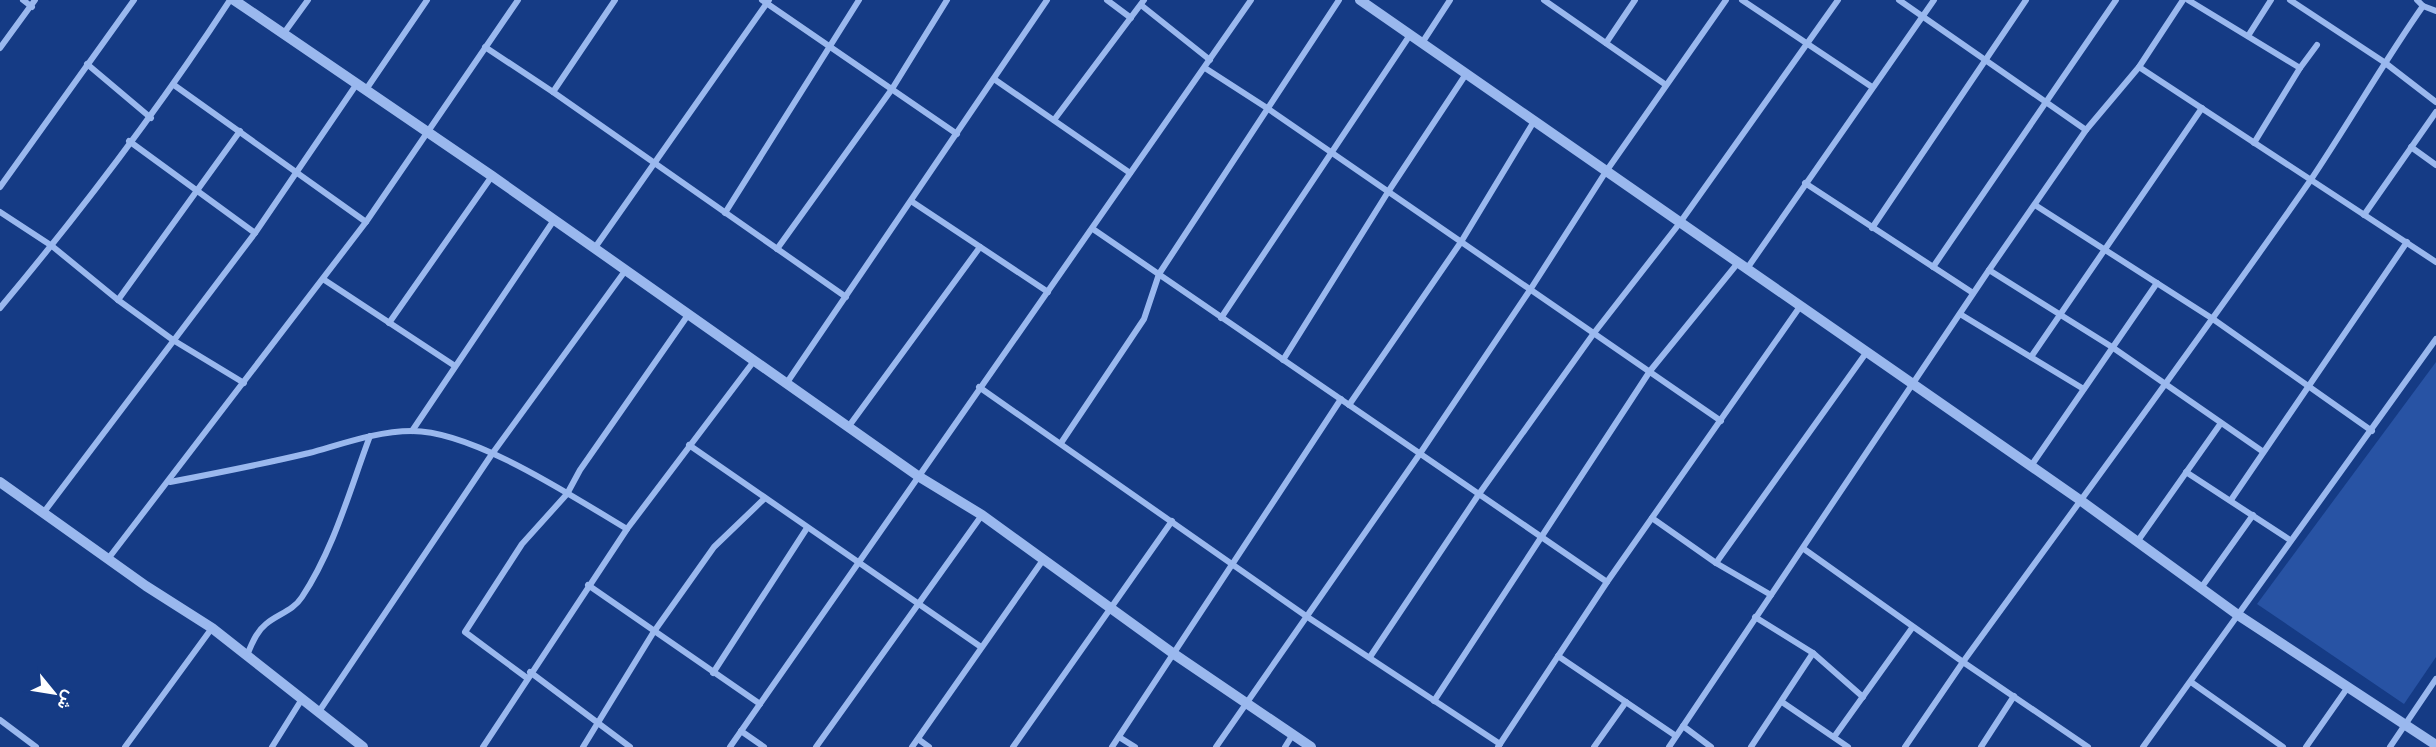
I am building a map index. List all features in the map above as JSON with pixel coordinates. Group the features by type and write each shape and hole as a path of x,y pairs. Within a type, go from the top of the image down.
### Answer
{"street":[{"path":"1,45 34,3 22,0"},
{"path":"0,187 134,0"},
{"path":"0,308 52,246 129,141 151,118 232,0 284,33 360,88 492,176 625,272 918,476 982,515 1174,654 1311,747"},
{"path":"284,33 308,0"},
{"path":"44,512 255,233 427,0"},
{"path":"108,559 170,482 366,222 518,0"},
{"path":"553,92 615,0"},
{"path":"725,213 827,47 859,0"},
{"path":"777,249 892,89 946,0"},
{"path":"786,384 1047,0"},
{"path":"1107,0 1131,18"},
{"path":"730,747 1251,0"},
{"path":"1061,443 1144,318 1159,274 1339,0"},
{"path":"1360,0 1799,308 2080,500 2238,615 2436,745"},
{"path":"1422,43 1450,0"},
{"path":"1606,43 1635,0"},
{"path":"1216,747 1419,455 1530,290 1605,172 1726,0"},
{"path":"1742,0 1872,87"},
{"path":"1370,657 1479,494 1594,333 1679,224 1838,0"},
{"path":"1899,0 2086,130"},
{"path":"1434,701 1650,371 1741,267 1805,183 1934,0"},
{"path":"1872,228 1983,60 2026,0"},
{"path":"1933,267 2116,0"},
{"path":"1669,747 1755,617 1804,549 1973,293 2086,130 2139,67 2186,0 2300,68"},
{"path":"2248,36 2271,0"},
{"path":"2290,0 2385,62 2436,102"},
{"path":"2417,0 2423,6 2436,11"},
{"path":"594,249 766,1 827,47 957,134"},
{"path":"1547,1 1666,85"},
{"path":"1054,120 1142,2 1210,60"},
{"path":"1905,747 1963,662 2080,500 2167,385 2311,179 2423,6"},
{"path":"1221,318 1330,151 1410,35"},
{"path":"2254,142 2317,45"},
{"path":"485,47 846,297"},
{"path":"87,64 151,118"},
{"path":"2139,67 2436,262"},
{"path":"1205,68 1330,151 1721,421"},
{"path":"1283,360 1388,192 1466,74"},
{"path":"994,79 1130,173"},
{"path":"174,85 366,222"},
{"path":"2031,357 2202,108"},
{"path":"2364,215 2436,112"},
{"path":"1349,405 1461,242 1533,123"},
{"path":"118,300 240,131"},
{"path":"129,141 255,233"},
{"path":"2411,147 2436,165"},
{"path":"389,323 492,176"},
{"path":"1805,183 1973,293"},
{"path":"911,201 1048,292"},
{"path":"2035,205 2212,319 2372,431"},
{"path":"0,212 52,246 118,300 173,340 244,383"},
{"path":"412,431 554,220"},
{"path":"1093,229 1607,582"},
{"path":"2231,500 2262,451 2407,242"},
{"path":"849,426 980,247"},
{"path":"1989,270 2112,346 2262,451"},
{"path":"318,712 492,454 625,272"},
{"path":"323,279 455,366"},
{"path":"2031,466 2082,388 2157,283"},
{"path":"979,387 1306,616 1499,745 1607,582 1799,308"},
{"path":"1960,314 2082,388"},
{"path":"630,747 465,632 522,544 567,494 580,470 688,315"},
{"path":"2153,747 2145,745 2436,339"},
{"path":"1716,562 1866,353"},
{"path":"483,747 528,675 627,529 754,361"},
{"path":"1112,747 1341,399"},
{"path":"2137,542 2221,423"},
{"path":"170,482 240,469 370,436 412,431 436,434 492,454 627,529"},
{"path":"247,655 260,630 290,610 301,599 310,584 332,539 370,436"},
{"path":"689,445 981,646"},
{"path":"2186,472 2290,540"},
{"path":"0,482 108,559 212,628 363,747"},
{"path":"584,747 653,633 714,547 765,498"},
{"path":"816,747 982,515"},
{"path":"2201,588 2253,515"},
{"path":"1652,518 1716,562 1771,595"},
{"path":"1013,747 1172,521"},
{"path":"713,673 807,528"},
{"path":"1804,549 1912,628 2088,747"},
{"path":"912,747 1042,560"},
{"path":"588,585 653,633 759,704"},
{"path":"1755,617 1814,653 1863,698"},
{"path":"125,747 212,628"},
{"path":"1834,737 1912,628"},
{"path":"1751,747 1814,653"},
{"path":"1558,656 1676,736"},
{"path":"2390,747 2436,679"},
{"path":"2191,682 2283,747"},
{"path":"2306,747 2348,687"},
{"path":"1981,747 2014,696"},
{"path":"272,747 302,699"},
{"path":"1594,747 1626,702"},
{"path":"1782,702 1848,747"},
{"path":"0,720 36,747"},
{"path":"1683,726 1711,747"},
{"path":"741,731 764,747"},
{"path":"1285,747 1293,734"},
{"path":"1119,737 1135,747"},
{"path":"918,740 929,747"}],"shaded area":[{"path":"2436,362 2436,657 2404,704 2257,604"}]}
